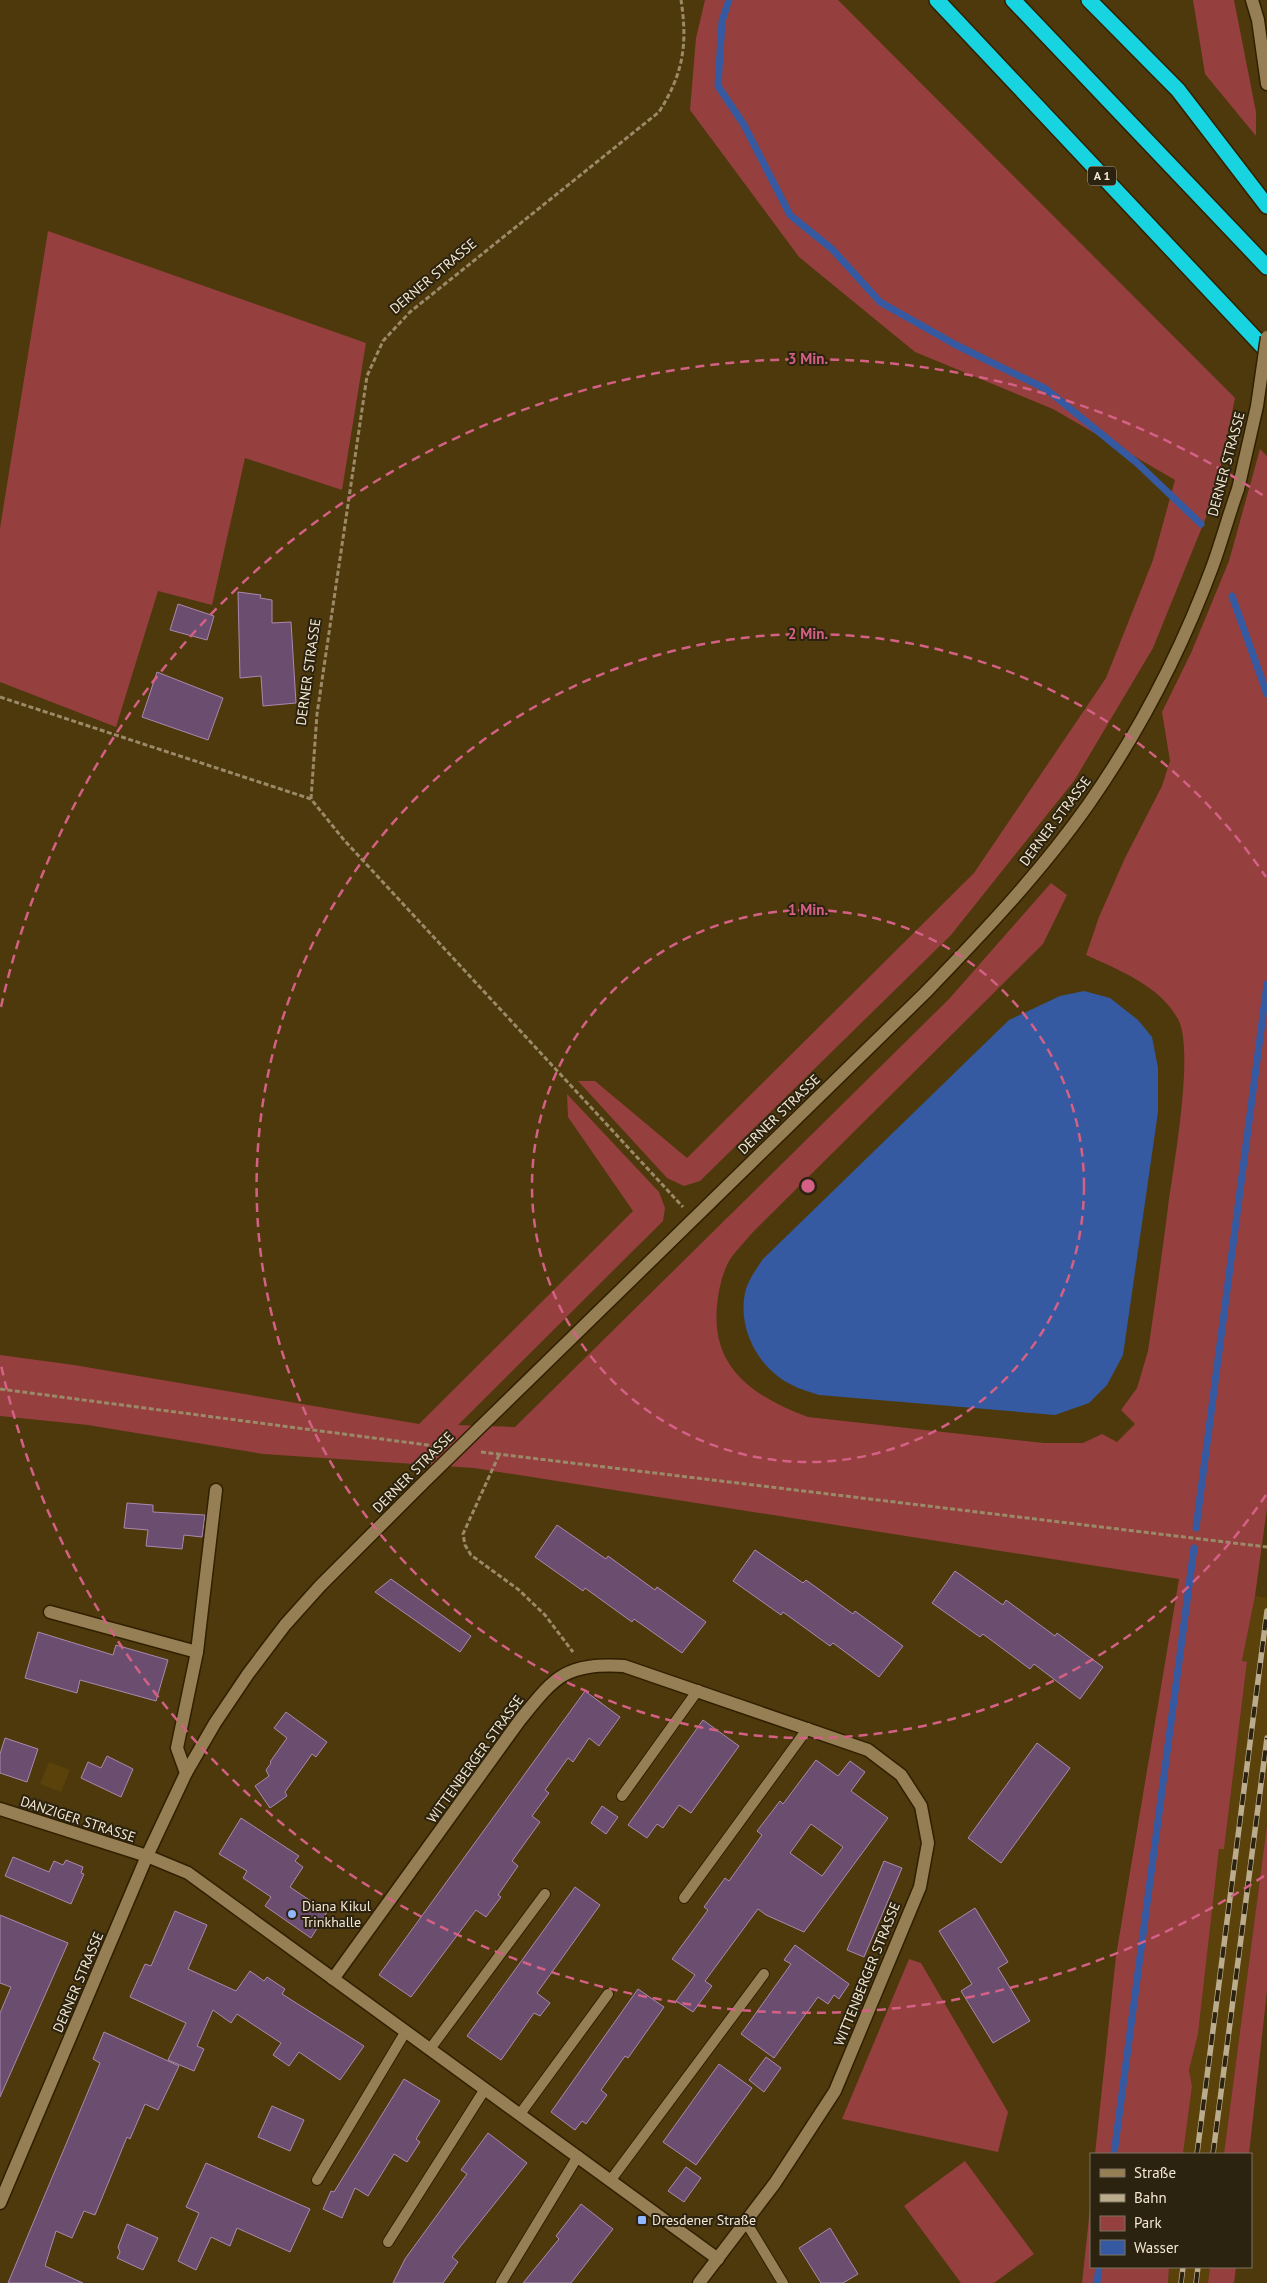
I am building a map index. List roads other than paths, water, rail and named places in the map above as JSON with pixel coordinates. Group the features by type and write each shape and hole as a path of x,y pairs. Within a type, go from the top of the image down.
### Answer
{"highway":[{"name":"A 1","path":"937,0 1267,351"},
{"path":"1013,0 1267,267"},
{"path":"1089,0 1178,90 1267,206"}],"street":[{"path":"1252,0 1258,20 1267,84"},
{"name":"DERNER STRASSE","path":"0,2203 147,1856 186,1773 242,1682 285,1625 320,1586 422,1484 925,993 986,930 1040,868 1088,805 1152,700 1181,641 1213,565 1238,489 1257,406 1267,336"},
{"path":"186,1773 177,1748 197,1652 216,1490"},
{"path":"50,1612 197,1652"},
{"name":"WITTENBERGER STRASSE","path":"333,1979 520,1720 550,1684 566,1674 584,1667 603,1665 624,1666 698,1690 868,1750 901,1775 921,1806 928,1843 920,1887 835,2091 746,2222 699,2283"},
{"name":"DANZIGER STRASSE","path":"0,1809 147,1856"},
{"path":"147,1856 188,1873 718,2258"}],"lane":[{"path":"622,1796 698,1690"},
{"path":"684,1898 808,1728"},
{"path":"430,2049 545,1894"},
{"path":"610,2180 764,1974"},
{"path":"520,2114 608,1994"},
{"path":"317,2180 406,2031"},
{"path":"388,2242 486,2089"},
{"path":"501,2283 578,2156"},
{"path":"746,2222 783,2283"}],"water":[{"path":"1084,991 1110,998 1138,1020 1152,1037 1158,1068 1158,1112 1123,1355 1107,1385 1089,1403 1055,1415 819,1395 793,1386 778,1377 759,1356 752,1344 744,1317 746,1289 751,1277 763,1259 1009,1020 1060,996"}],"waterway":[{"path":"729,0 722,21 718,86 744,125 790,215 832,249 880,302 956,345 1046,389 1137,463 1201,524"},
{"path":"1232,596 1267,694"},
{"path":"1196,1528 1267,984"},
{"path":"1114,2153 1194,1548"},
{"path":"1097,2283 1099,2268"}],"railway":[{"path":"1197,2153 1267,1611"},
{"path":"1213,2153 1267,1738"},
{"path":"1181,2283 1183,2268"},
{"path":"1196,2283 1198,2268"}],"place":[{"name":"Diana Kikul Trinkhalle","path":"292,1914"},
{"name":"Dresdener Straße","path":"642,2220"}]}
